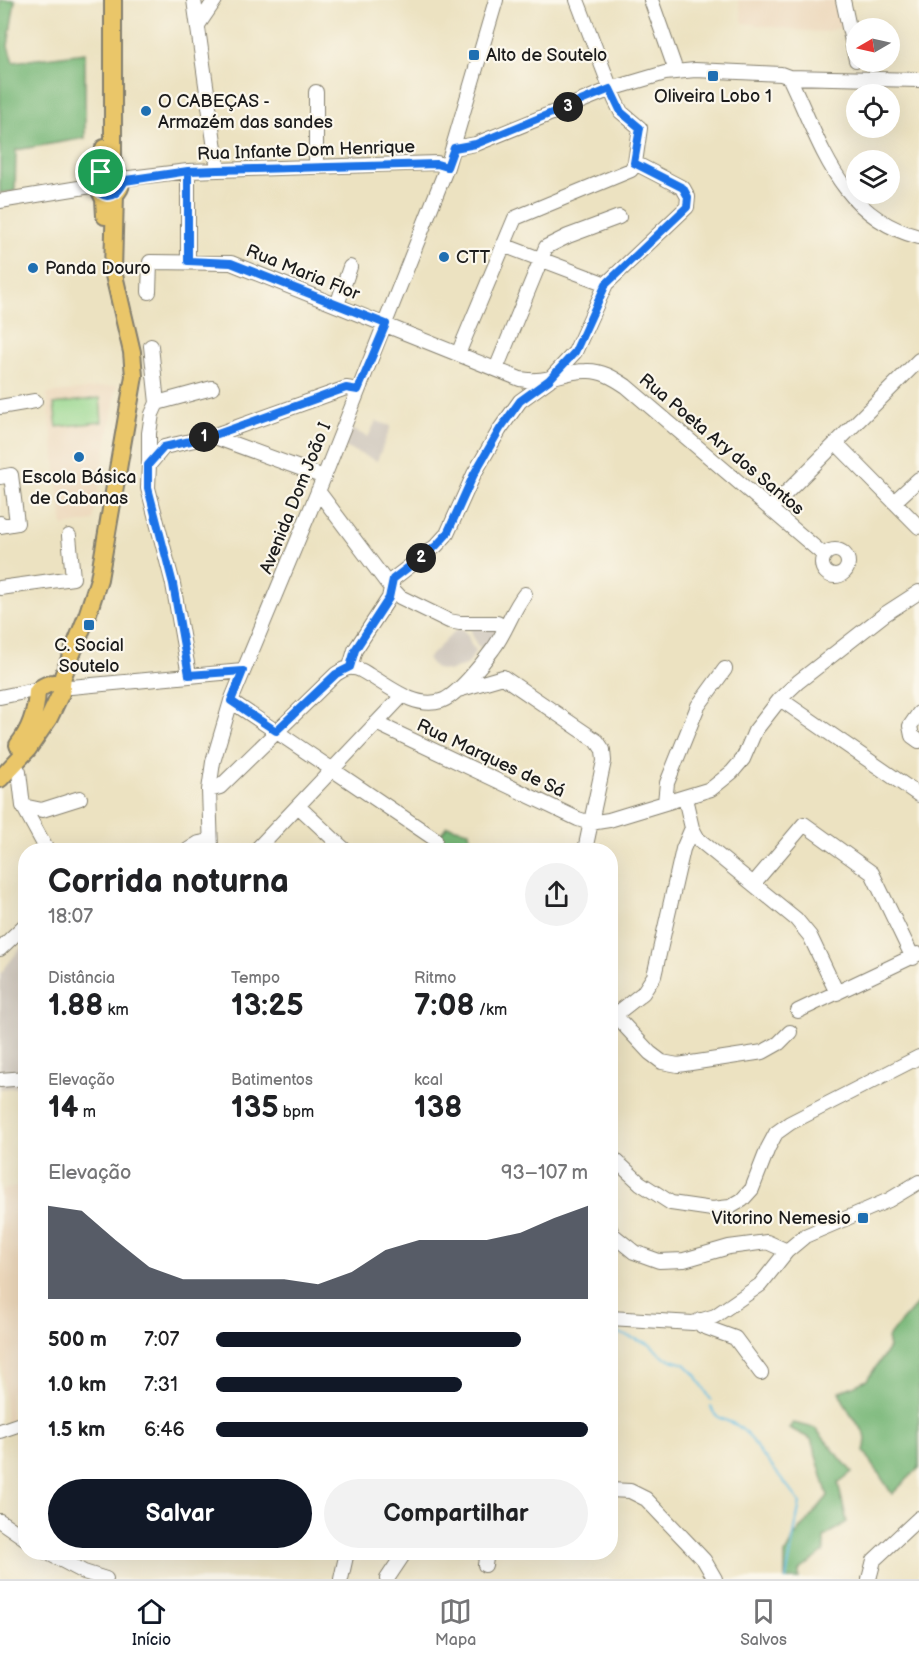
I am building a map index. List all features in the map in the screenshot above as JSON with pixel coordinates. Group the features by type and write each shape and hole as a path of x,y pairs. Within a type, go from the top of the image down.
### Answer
{"main road":[{"path":"0,779 27,733 35,711 53,689 87,616 99,579 134,376 132,352 113,271 109,183 104,159 104,0"},
{"path":"109,183 113,161 113,0"}],"street":[{"path":"194,0 218,170"},
{"path":"198,25 215,0"},
{"name":"Avenida Dom João I","path":"210,843 208,790 213,762 231,701 386,324 447,167 496,0"},
{"path":"458,354 515,218 631,170 634,163 640,128 621,112 610,89 577,0"},
{"path":"651,0 676,71"},
{"path":"843,0 847,18"},
{"path":"454,148 476,144 610,89 676,71 781,74 789,77 861,80 919,80"},
{"path":"859,72 861,80"},
{"path":"789,77 833,170 850,196 877,220 919,237"},
{"path":"316,92 316,167"},
{"path":"350,667 355,650 389,598 393,579 436,546 447,534 474,474 500,429 520,401 549,380 575,352 606,284 687,207 688,197 683,188 634,163"},
{"name":"Rua Infante Dom Henrique","path":"0,201 188,171 437,164 447,167"},
{"path":"188,171 188,261"},
{"path":"496,369 546,247 568,236 619,217"},
{"path":"503,245 606,284"},
{"name":"Rua Maria Flor","path":"149,292 150,262 231,263 386,324"},
{"path":"337,305 350,267"},
{"name":"Rua Poeta Ary dos Santos","path":"386,324 520,379 549,380 585,370 601,373 616,380 626,386 824,555"},
{"path":"151,346 158,403 152,414 148,433 148,488 173,584 189,675"},
{"path":"771,508 919,360"},
{"path":"158,403 212,388"},
{"path":"148,433 155,444 164,447 212,436 346,388 358,390"},
{"path":"0,407 35,401"},
{"path":"242,445 239,438 240,432 247,422"},
{"path":"212,436 242,445 324,477"},
{"path":"837,444 919,527"},
{"path":"148,465 164,447"},
{"path":"0,477 11,475 17,523 0,526 0,523"},
{"path":"894,502 919,479"},
{"path":"318,491 400,597 449,621 497,622 505,627"},
{"path":"0,588 73,578 69,536"},
{"path":"590,823 609,820 711,789 732,772 743,759 755,731 780,699 798,682 885,614 919,591"},
{"path":"208,790 220,787 336,674 350,667 357,668 402,696 420,701 441,701 458,690 494,649 517,604 525,594"},
{"path":"665,802 667,783 699,706 726,669"},
{"path":"2,692 243,671"},
{"path":"458,690 503,677 597,741 603,750 604,761 586,843"},
{"path":"268,843 298,806 402,696"},
{"path":"780,699 919,795"},
{"path":"231,701 435,839"},
{"path":"919,713 910,726 912,736 919,741"},
{"name":"Rua Marques de Sá","path":"376,723 590,823"},
{"path":"7,766 19,772 23,806 43,843"},
{"path":"23,806 42,810 80,798"},
{"path":"685,798 698,839 796,919 810,936 837,993"},
{"path":"298,806 338,843"},
{"path":"754,883 804,825 872,873 916,956 798,1011"},
{"path":"618,1009 643,993 654,975 683,849 693,828"},
{"path":"0,949 18,932"},
{"path":"618,1018 650,1053 662,1062 678,1065 763,1052 779,1043 790,1032"},
{"path":"618,1162 640,1183 671,1203 712,1209 730,1207 742,1200 752,1189 776,1133 790,1123 919,1057"},
{"path":"0,1080 18,1079"},
{"path":"618,1319 693,1323 715,1316 760,1285 787,1251 805,1236 889,1200 919,1182"},
{"path":"618,1239 634,1252 659,1261 684,1260 729,1247 767,1242 787,1251"},
{"path":"700,1320 702,1326 735,1338 761,1373"},
{"path":"0,1431 18,1425"},
{"path":"618,1490 630,1491 646,1499 704,1560 714,1579"},
{"path":"868,1579 874,1560 919,1518"},
{"path":"0,1521 18,1533"},
{"path":"61,1560 84,1572 105,1579"},
{"path":"341,1579 345,1560"},
{"path":"387,1579 400,1560"}],"shaded area":[{"path":"738,0 837,0 843,27 824,32 743,23"},
{"name":"Escola Básica de Cabanas","path":"117,385 93,521 63,526 47,394"},
{"path":"376,421 391,426 377,461 342,446 349,428 368,437"},
{"path":"485,625 497,630 485,652 476,644 470,628"},
{"path":"459,627 468,636 471,645 476,650 468,664 449,671 436,669 427,659"},
{"path":"18,952 18,1087 0,1089 0,974"},
{"path":"18,1182 18,1390 10,1392 12,1420 6,1424 0,1340 0,1191 17,1186"}],"green space":[{"path":"0,0 15,0 8,46 13,62 85,53 85,138 16,150 15,191 0,193"},
{"path":"100,398 102,422 57,427 54,404"},
{"path":"447,826 469,831 471,843 433,843"},
{"path":"919,1302 919,1468 892,1494 864,1451 865,1434 849,1412 839,1392 867,1380 889,1348 887,1338"},
{"path":"793,1423 815,1428 852,1472 838,1483 847,1522 824,1537 824,1552 799,1571 799,1579 785,1579 785,1554 794,1537 828,1496 811,1439 789,1428"}],"waterway":[{"path":"618,1333 649,1344 665,1358 685,1364 696,1375 711,1400"},
{"path":"711,1407 716,1415 738,1426 747,1435 800,1502 786,1579"}],"place":[{"name":"Alto de Soutelo","path":"474,55"},
{"name":"Oliveira Lobo 1","path":"713,76"},
{"name":"O CABEÇAS - Armazém das sandes","path":"146,111"},
{"name":"CTT","path":"444,257"},
{"name":"Panda Douro","path":"33,268"},
{"name":"Escola Básica de Cabanas","path":"79,457"},
{"name":"C. Social Soutelo","path":"89,625"},
{"name":"Vitorino Nemesio","path":"863,1218"}],"route":[{"path":"101,172 96,179 97,188 102,194 111,195 115,194 125,181 188,171 188,261 231,263 386,324 358,390 346,388 212,436 164,447 148,465 148,488 173,584 189,675 243,671 231,701 276,731 336,674 350,667 355,650 389,598 393,579 436,546 447,534 474,474 500,429 520,401 549,380 575,352 606,284 687,207 688,197 683,188 634,163 640,128 621,112 610,89 476,144 454,148 447,167 437,164 188,171 126,180 121,179 120,175 113,170 101,172"}]}
